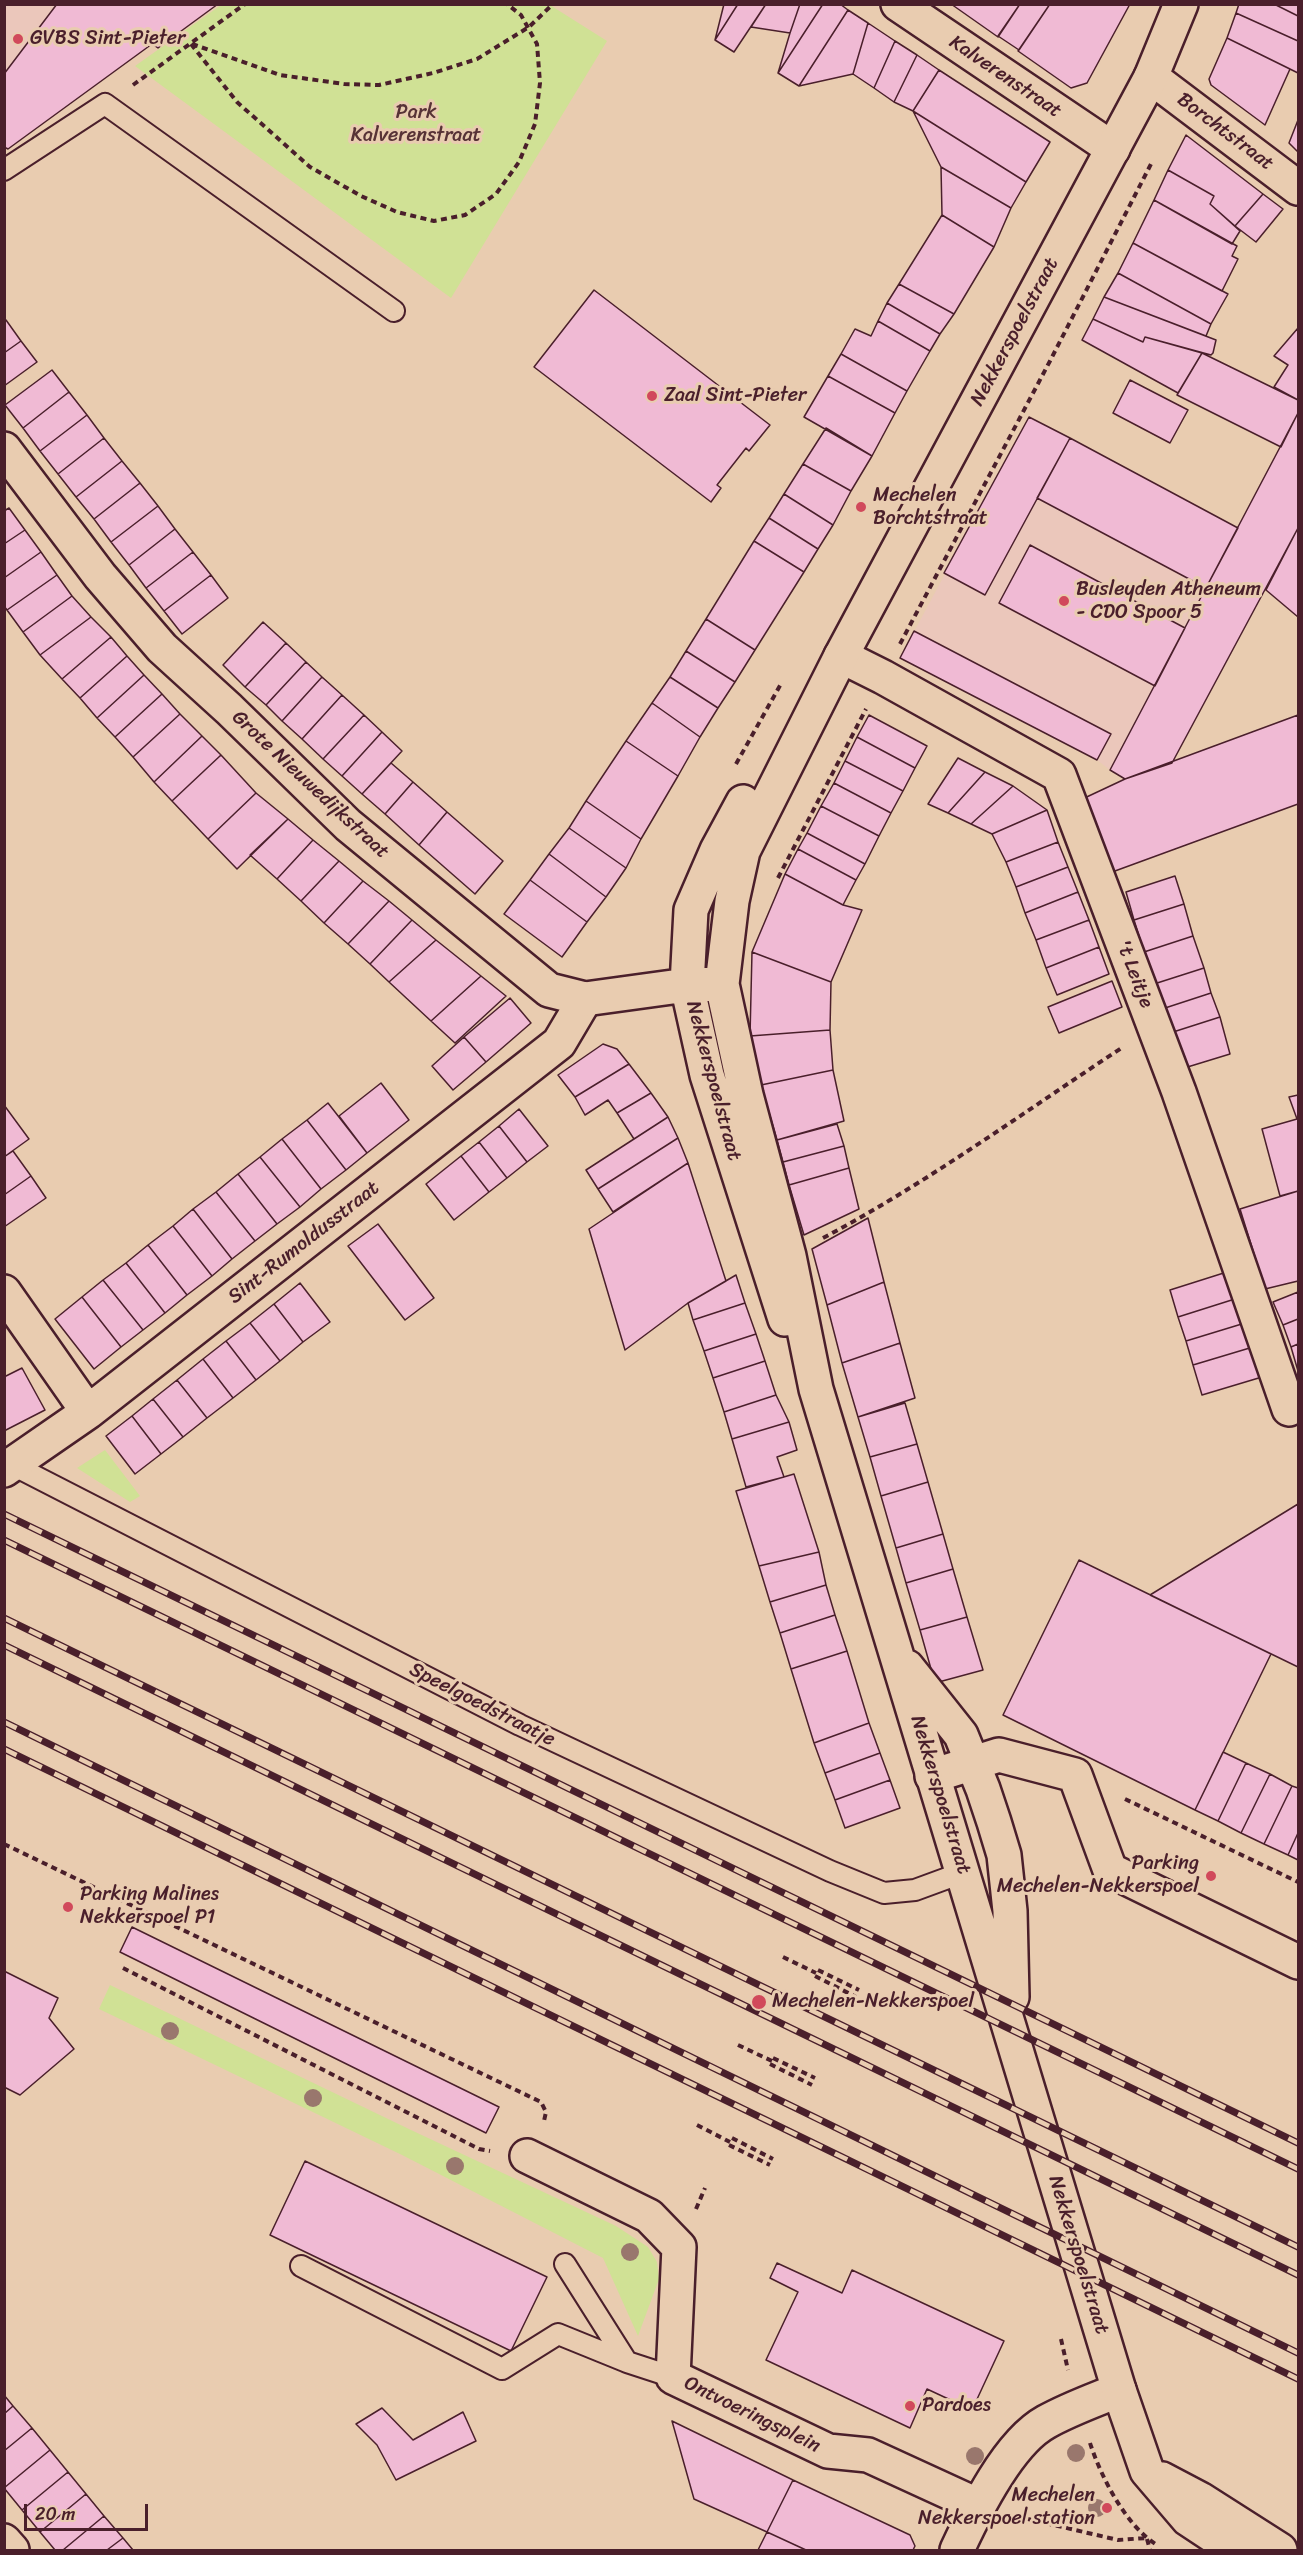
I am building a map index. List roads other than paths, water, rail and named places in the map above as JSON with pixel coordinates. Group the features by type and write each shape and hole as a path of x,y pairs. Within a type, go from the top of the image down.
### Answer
{"main road":[{"name":"Kalverenstraat","path":"897,4 1113,149"},
{"name":"Nekkerspoelstraat","path":"1181,4 1151,77 841,656 742,851 732,901 722,984 746,1095 789,1256 816,1389 1119,2390 1147,2471 1188,2519 1235,2550"},
{"name":"Borchtstraat","path":"1151,77 1299,188"},
{"name":"Grote Nieuwedijkstraat","path":"4,449 100,576 162,648 229,709 348,825 549,990 585,999 687,985 722,984"},
{"name":"Nekkerspoelstraat","path":"816,1389 776,1297 707,1075 687,985 691,909 717,850 762,768 841,656"},
{"name":"'t Leitje","path":"841,656 883,677 1059,776 1154,1026 1289,1408"},
{"name":"Sint-Rumoldusstraat","path":"9,1467 88,1412 558,1043 585,999"},
{"path":"4,1292 88,1412"},
{"name":"Nekkerspoelstraat","path":"898,1655 961,1735 1004,1855 1010,1911 1012,2038"},
{"path":"932,1776 972,1761 999,1755 1075,1775 1110,1870 1299,1962"},
{"name":"Ontvoeringsplein","path":"527,2156 650,2216 679,2247 673,2377 828,2451 868,2455 977,2505"},
{"path":"957,2550 977,2505 1021,2443 1044,2423 1119,2390"},
{"path":"1147,2471 1200,2499 1276,2547"},
{"path":"4,2541 12,2550"}],"lane":[{"path":"4,170 105,104 394,311"},
{"name":"Speelgoedstraatje","path":"9,1467 520,1725 830,1871 884,1893 915,1890 964,1872"},
{"path":"565,2264 627,2362"},
{"path":"301,2266 502,2369 558,2334 627,2362 673,2377"}],"railway":[{"path":"4,1514 1298,2143"},
{"path":"4,1540 1298,2169"},
{"path":"4,1618 1298,2247"},
{"path":"4,1645 1298,2275"},
{"path":"4,1722 1298,2353"},
{"path":"4,1749 1298,2379"}],"place":[{"name":"GVBS Sint-Pieter","path":"18,39"},
{"name":"Zaal Sint-Pieter","path":"652,396"},
{"name":"Mechelen Borchtstraat","path":"861,507"},
{"name":"Busleyden Atheneum - CDO Spoor 5","path":"1064,601"},
{"name":"Parking Mechelen-Nekkerspoel","path":"1211,1876"},
{"name":"Parking Malines Nekkerspoel P1","path":"68,1907"},
{"name":"Mechelen-Nekkerspoel","path":"759,2002"},
{"name":"Pardoes","path":"910,2406"},
{"name":"Mechelen Nekkerspoel station","path":"1107,2508"}],"park label":[{"name":"Park Kalverenstraat","path":"416,124"}]}
